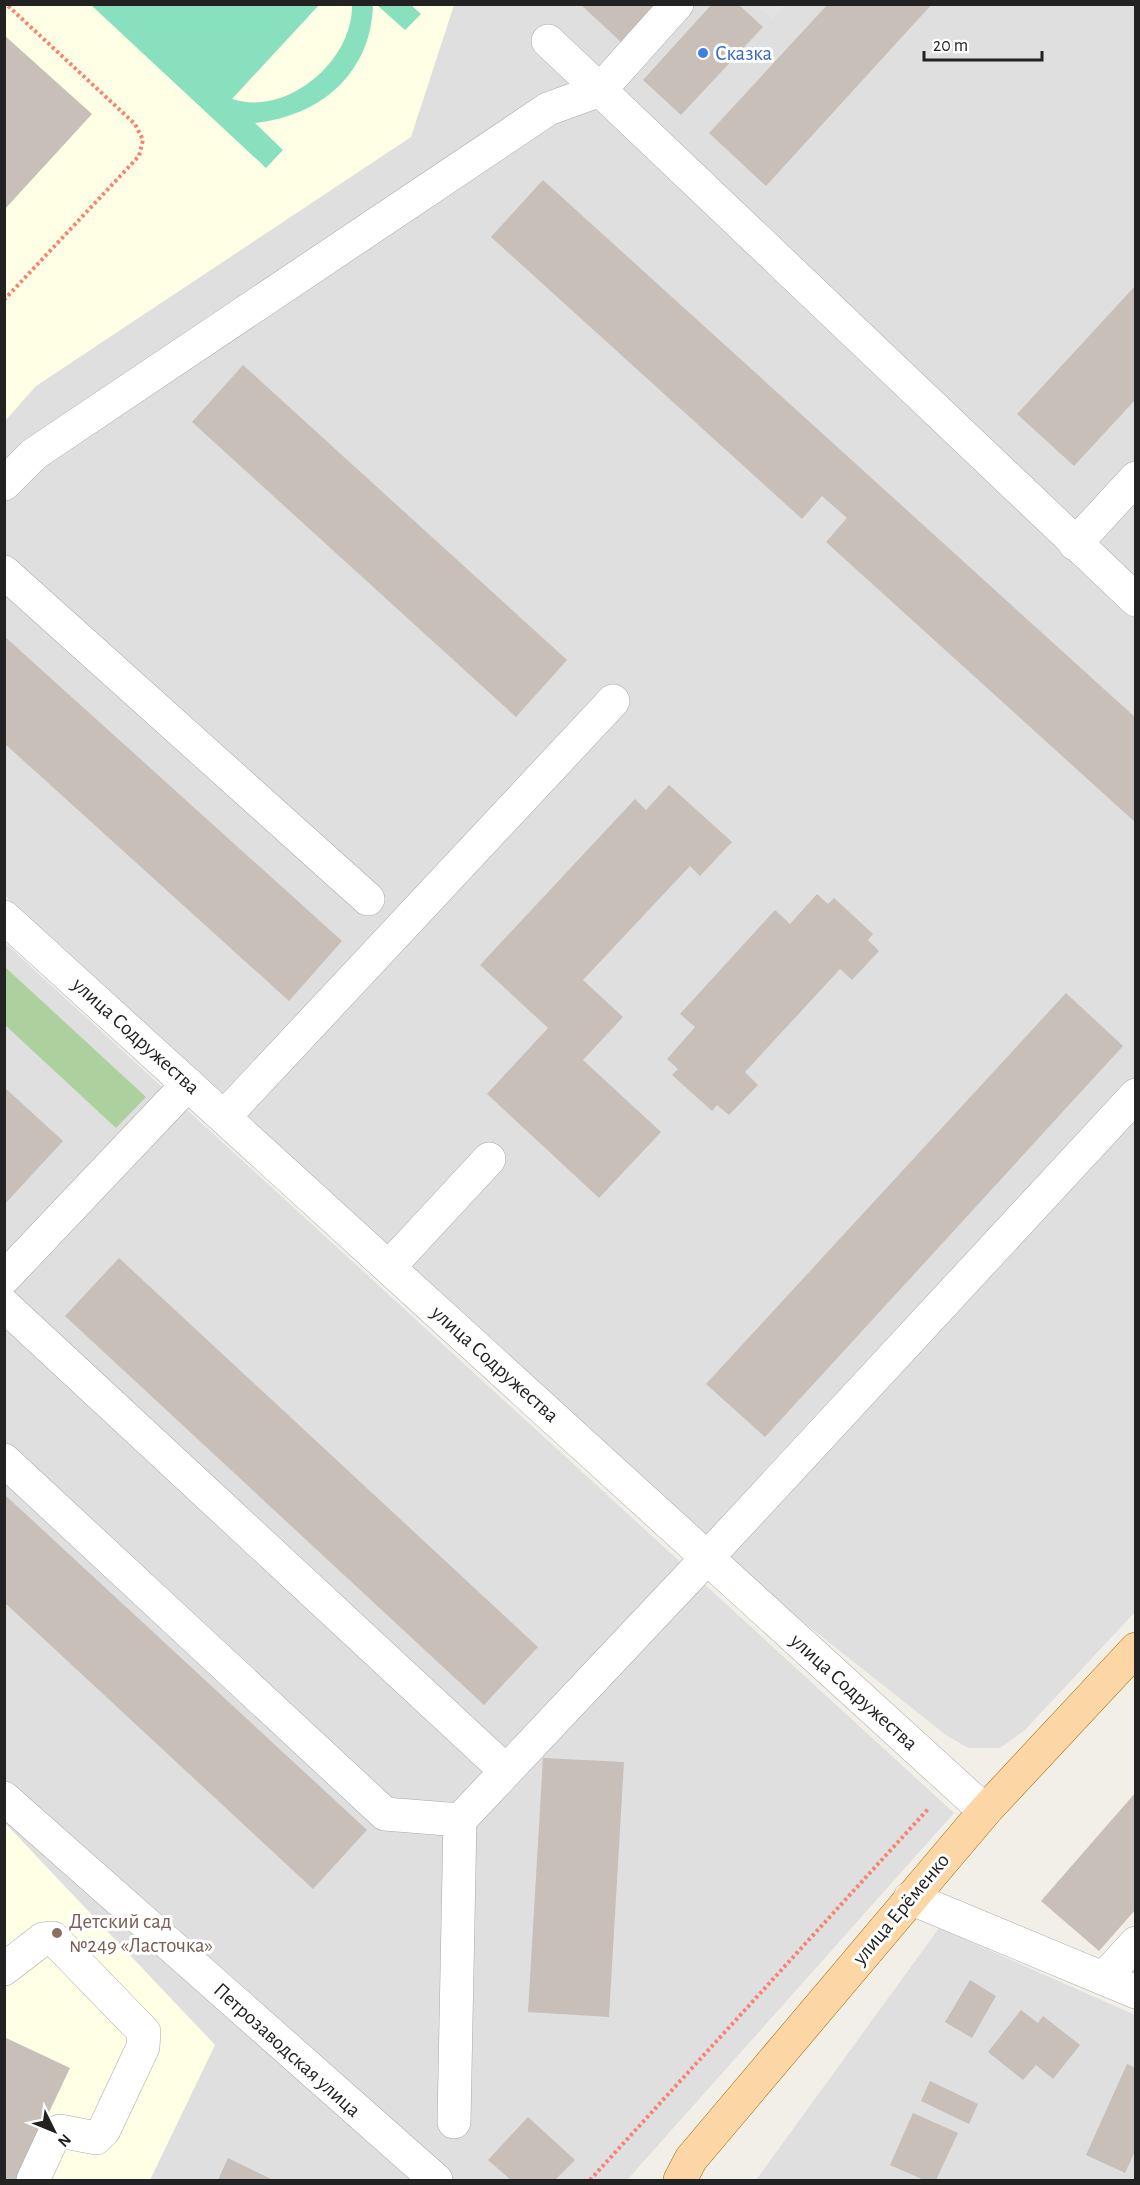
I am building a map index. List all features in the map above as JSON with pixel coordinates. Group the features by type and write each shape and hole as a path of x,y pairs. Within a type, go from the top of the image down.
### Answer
{"main road":[{"name":"улица Ерёменко","path":"680,2181 691,2159 985,1811 1136,1649"}],"street":[{"path":"4,484 34,454 548,109 600,90 677,4"},
{"path":"548,41 1136,600"},
{"path":"1075,544 1136,478"},
{"path":"4,572 368,899"},
{"path":"224,1117 613,701"},
{"name":"улица Содружества","path":"4,917 985,1811"},
{"path":"4,1278 188,1084"},
{"path":"454,2122 460,1820 707,1558 1136,1095"},
{"path":"389,1268 489,1159"},
{"path":"4,1305 506,1771"},
{"path":"4,1460 385,1814 460,1820"},
{"name":"Петрозаводская улица","path":"4,1798 436,2181"},
{"path":"910,1899 1136,1992"},
{"path":"4,1969 43,1939 53,1938 144,2032 142,2047 104,2130 96,2138 60,2131 53,2137 33,2181"},
{"path":"1104,1978 1136,1942"}],"path":[{"path":"4,300 139,156 143,140 135,124 6,4"},
{"path":"590,2181 953,1782"}],"shaded area":[{"path":"4,5 1135,5 1135,1612 1025,1730 1000,1748 968,1748 946,1735 768,1594 5,896"},
{"path":"5,5 454,5 411,137 36,386 5,421"},
{"path":"756,5 785,5 772,19"},
{"path":"4,942 954,1813 627,2180 5,2180"},
{"name":"Детский сад №249 «Ласточка»","path":"4,1822 215,2045 150,2180 5,2180"},
{"path":"939,1928 1135,2015 1135,2180 756,2180"}],"green space":[{"path":"91,5 319,5 232,99 253,102 274,100 294,92 313,80 329,64 341,46 349,26 352,5 373,5 370,29 363,51 352,70 338,87 321,101 301,111 279,119 255,123 283,150 266,168"},
{"path":"377,5 411,5 421,14 405,30"},
{"path":"5,967 146,1097 116,1128 5,1025"}],"building":[{"path":"580,4 655,4 621,42"},
{"name":"Сказка","path":"712,4 738,4 763,27 681,115 643,80"},
{"path":"828,4 932,4 766,186 709,133"},
{"path":"4,35 92,114 4,210"},
{"path":"543,180 1136,718 1136,823 826,542 847,518 822,496 802,519 491,237"},
{"path":"1136,285 1136,399 1074,466 1017,414"},
{"path":"243,365 567,660 516,717 192,422"},
{"path":"4,636 342,941 289,1001 4,743"},
{"path":"669,785 732,842 700,876 690,866 583,980 623,1017 583,1060 661,1132 599,1198 487,1094 548,1028 480,965 635,799 646,810"},
{"path":"817,894 828,904 834,898 873,934 868,940 879,951 852,980 840,969 745,1072 758,1085 729,1115 717,1105 712,1111 672,1075 678,1069 667,1059 695,1027 680,1014 775,910 790,924"},
{"path":"1066,993 1123,1046 765,1437 706,1384"},
{"path":"4,1087 63,1141 4,1205"},
{"path":"119,1258 538,1647 484,1705 65,1316"},
{"path":"4,1494 367,1830 313,1889 4,1602"},
{"path":"543,1758 624,1762 609,2017 528,2012"},
{"path":"1136,1792 1136,1909 1099,1951 1041,1901"},
{"path":"970,1980 996,1996 972,2038 945,2022"},
{"path":"1021,2010 1038,2023 1043,2016 1080,2045 1053,2079 1036,2065 1023,2080 988,2052"},
{"path":"4,2037 70,2068 17,2180 4,2180"},
{"path":"1127,2064 1136,2068 1136,2149 1125,2173 1086,2155"},
{"path":"930,2081 978,2104 969,2124 921,2101"},
{"path":"913,2113 958,2133 936,2180 924,2180 890,2165"},
{"path":"528,2117 575,2160 555,2180 511,2180 488,2160"},
{"path":"228,2158 273,2180 218,2180"}],"place":[{"name":"Сказка","path":"703,53"},
{"name":"Детский сад №249 «Ласточка»","path":"57,1933"}]}
